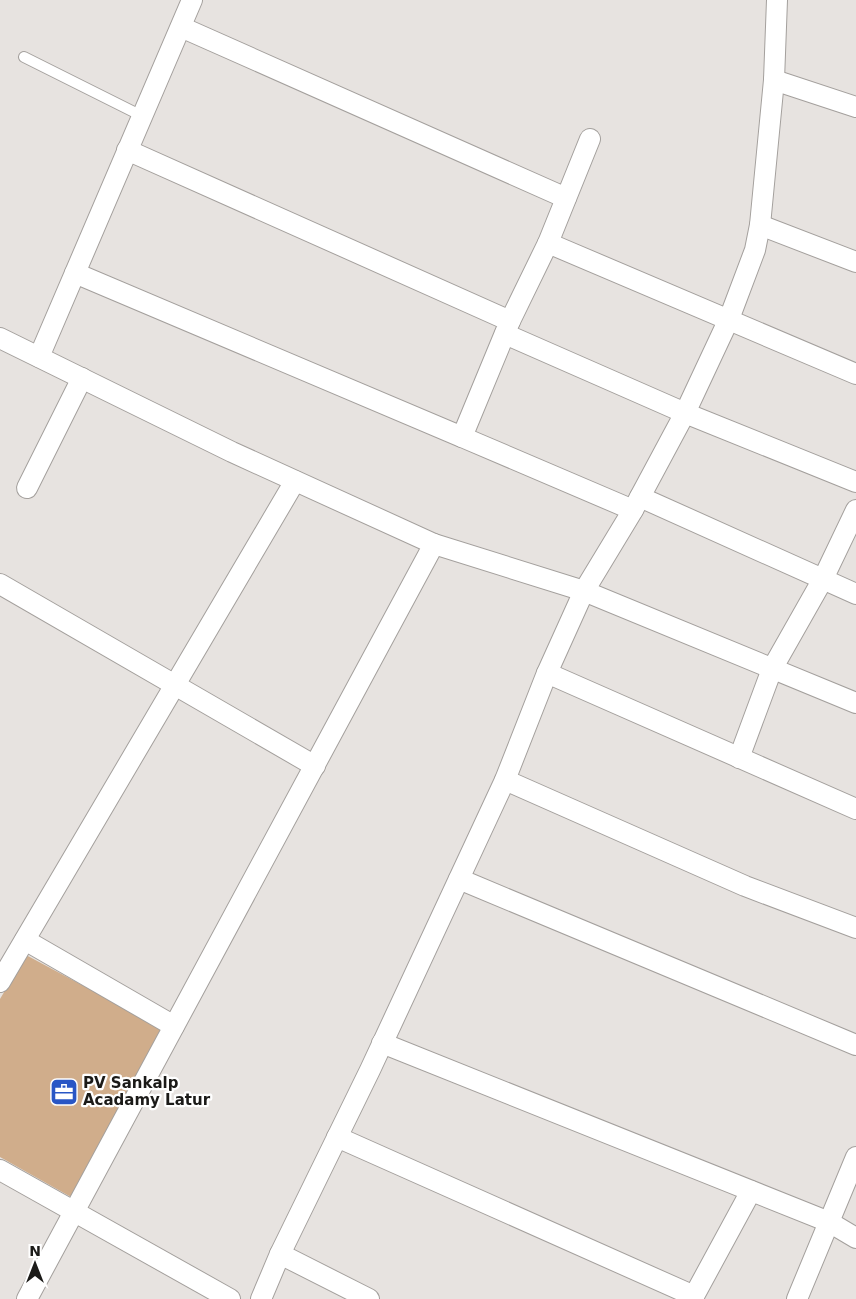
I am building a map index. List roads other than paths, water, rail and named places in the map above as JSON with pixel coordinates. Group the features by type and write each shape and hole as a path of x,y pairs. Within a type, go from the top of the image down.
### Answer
{"street":[{"path":"38,357 192,0"},
{"path":"261,1299 280,1254 506,780 547,673 584,591 637,503 685,413 730,319 755,250 760,225 774,80 777,0"},
{"path":"181,27 566,198"},
{"path":"774,80 856,107"},
{"path":"462,438 507,327 548,243 590,139"},
{"path":"127,150 507,327 685,413 856,482"},
{"path":"760,225 856,262"},
{"path":"548,243 856,374"},
{"path":"75,273 462,438 637,503 856,594"},
{"path":"0,338 232,452 434,544 584,591 856,703"},
{"path":"27,488 82,378"},
{"path":"0,982 295,481"},
{"path":"739,758 772,669 823,579 856,510"},
{"path":"28,1299 74,1210 434,544"},
{"path":"0,584 315,766"},
{"path":"547,673 856,810"},
{"path":"506,780 746,886 856,928"},
{"path":"459,879 856,1045"},
{"path":"25,940 174,1026"},
{"path":"382,1043 829,1222 856,1238"},
{"path":"337,1137 694,1298 751,1191"},
{"path":"797,1299 856,1157"},
{"path":"0,1170 230,1299"},
{"path":"280,1254 369,1299"}],"lane":[{"path":"24,58 142,116"}],"place":[{"name":"PV Sankalp Acadamy Latur","path":"64,1092"}]}
